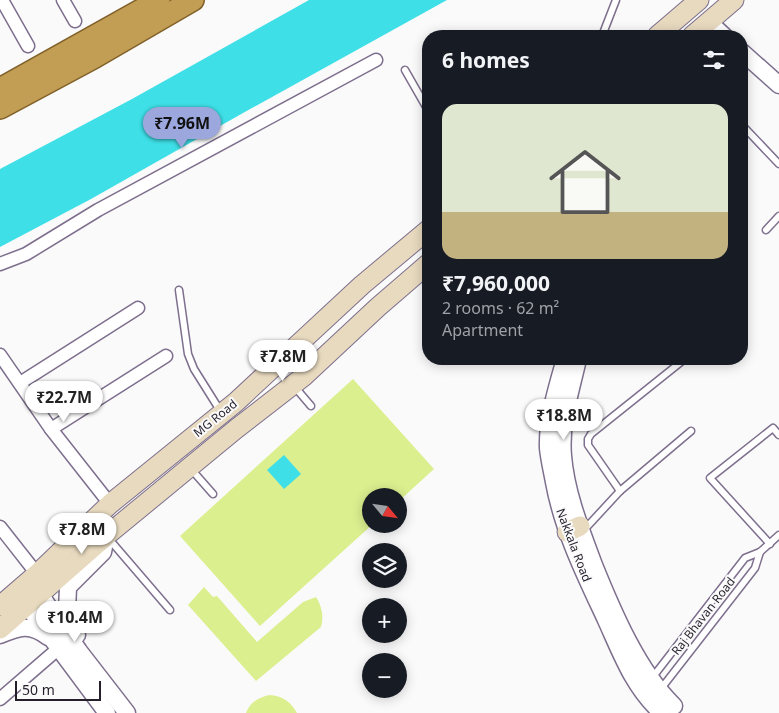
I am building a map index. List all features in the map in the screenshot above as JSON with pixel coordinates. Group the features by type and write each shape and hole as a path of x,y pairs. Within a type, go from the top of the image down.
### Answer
{"highway":[{"path":"0,88 159,0"},
{"path":"0,108 95,57 193,0"}],"main road":[{"path":"664,30 699,0"},
{"path":"700,30 734,0"},
{"name":"MG Road","path":"0,629 30,589 110,504 222,413 362,285 422,235"},
{"name":"MG Road","path":"0,606 30,589 106,536 292,385 422,269"}],"street":[{"path":"2,0 28,46"},
{"path":"63,0 75,20"},
{"path":"709,22 718,30"},
{"path":"748,57 779,85"},
{"path":"0,264 26,254 98,210 376,60"},
{"path":"20,383 138,308"},
{"path":"0,355 51,429 110,504"},
{"path":"51,429 166,356"},
{"name":"Nakkala Road","path":"563,365 553,407 548,450 559,510 576,530 623,631 670,711"},
{"name":"Nakkala Road","path":"576,365 568,395 564,420 563,455 576,530 620,654 648,699 670,711"},
{"path":"0,527 57,645 107,713"},
{"path":"80,651 67,611 68,587 103,552 106,536"},
{"path":"30,589 127,713"},
{"path":"0,635 17,628 36,628 57,645"},
{"path":"0,699 57,645"}],"lane":[{"path":"604,30 616,0"},
{"path":"405,70 422,100"},
{"path":"748,132 779,164"},
{"path":"766,230 779,216"},
{"path":"179,290 188,354 194,369 222,413"},
{"path":"620,492 588,445 588,439 591,434 677,365"},
{"path":"292,385 311,406"},
{"path":"770,544 710,478 773,428 779,435"},
{"path":"576,530 691,431"},
{"path":"190,467 213,494"},
{"name":"Raj Bhavan Road","path":"655,685 745,558 760,552 779,535"},
{"path":"106,536 170,610"},
{"name":"Raj Bhavan Road","path":"655,685 755,568 760,552"}],"green space":[{"path":"353,379 434,469 408,493 408,488 362,488 363,533 260,626 180,536"},
{"path":"204,587 213,597 217,596 257,642 303,602 316,597 322,612 321,627 256,681 188,605"},
{"path":"269,695 286,700 297,713 246,713 255,701"}],"water":[{"path":"309,0 447,0 91,199 0,247 0,169 132,99"},
{"path":"284,455 301,474 284,489 267,470"}]}
